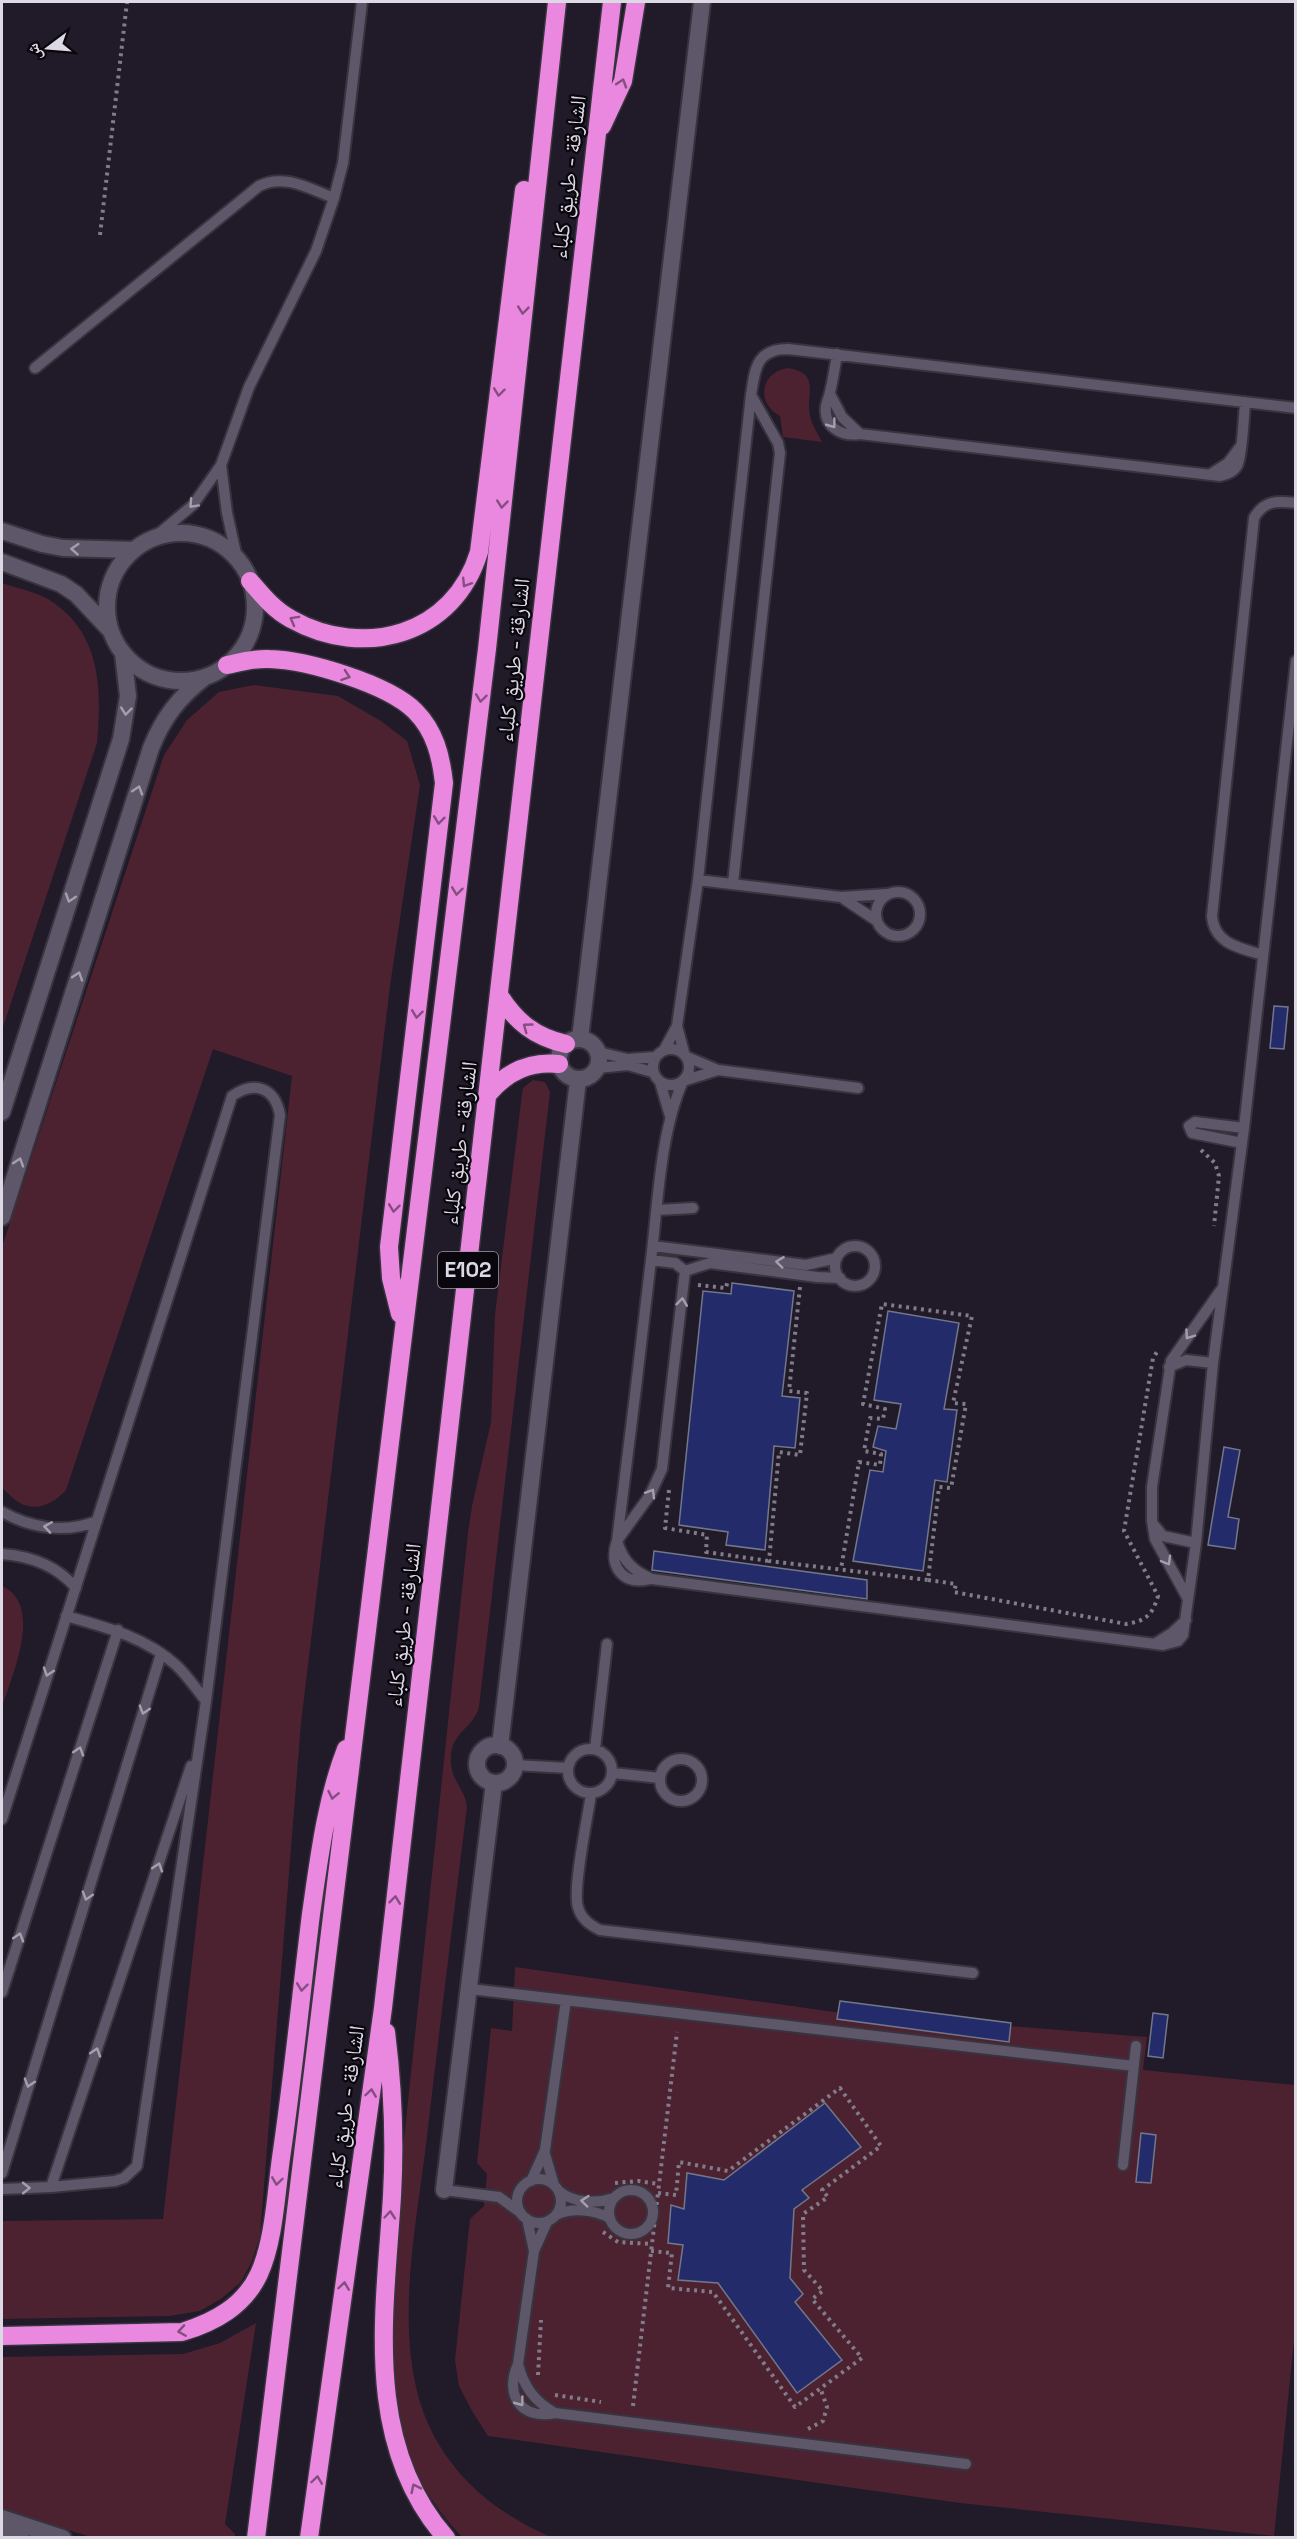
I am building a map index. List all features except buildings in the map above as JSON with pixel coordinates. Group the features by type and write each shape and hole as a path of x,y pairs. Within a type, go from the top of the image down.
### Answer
{"highway":[{"path":"250,581 268,602 289,618 314,630 362,639 384,637 430,621 450,604 474,569 479,552 539,64 554,2"},
{"name":"الشارقة - طريق كلباء","path":"256,2538 487,649 554,2"},
{"name":"الشارقة - طريق كلباء","path":"309,2538 382,2008 489,1093 612,2"},
{"path":"597,135 612,108 623,81 636,2"},
{"path":"228,665 267,658 287,660 336,673 395,695 415,711 431,732 441,756 444,783 389,1247 391,1278 403,1327"},
{"path":"500,995 508,1010 527,1028 549,1040 573,1042"},
{"path":"489,1093 508,1074 520,1068 546,1063 559,1064"},
{"path":"2,2336 182,2332 206,2325 228,2313 246,2295 259,2274 267,2251 288,2110 318,1867 339,1766 357,1719"},
{"path":"382,2008 389,2061 393,2136 385,2291 385,2385 389,2419 409,2475 436,2526 446,2538"}],"street":[{"path":"573,1042 593,1046 597,1060 593,1074 578,1080 565,1075 559,1064 560,1053 573,1042 702,2"},
{"path":"2,531 63,548 134,550"},
{"path":"2,1217 159,727 187,691 205,677 228,665 243,648 252,627 255,604 250,581 237,558 220,544 200,535 178,533 156,536 134,550 122,562 112,578 107,613 111,630 123,653 139,669 160,678 182,681 205,677"},
{"path":"2,562 61,584 76,594 111,630"},
{"path":"2,1112 121,739 128,696 123,653"},
{"path":"500,1746 578,1080"},
{"path":"500,1746 509,1751 515,1766 511,1777 494,1783 488,1782 480,1774 477,1761 488,1747 500,1746"},
{"path":"444,2190 494,1783"},
{"path":"2,2518 63,2538"},
{"path":"2,2531 21,2538"}],"lane":[{"path":"156,536 193,505 221,465 245,397 316,251 343,163 362,2"},
{"path":"35,368 259,186 267,182 282,180 334,198"},
{"path":"1296,408 788,349 776,349 759,361 754,372 751,394 698,880 677,1026 689,1069 670,1116 617,1541 621,1554 639,1574 652,1579 1156,1643 1163,1646 1178,1641 1184,1635 1196,1543 1213,1363 1244,1128 1296,661"},
{"path":"837,354 830,394 842,417 860,434 1210,474 1228,463 1240,447 1245,402"},
{"path":"733,884 780,453 776,438 751,394"},
{"path":"221,465 227,513 237,558"},
{"path":"1263,955 1222,940 1216,933 1212,916 1254,518 1258,511 1271,502 1296,503"},
{"path":"698,880 841,897 886,894 894,891 910,895 920,909 917,925 911,932 895,936 841,897"},
{"path":"877,921 878,903 886,894"},
{"path":"652,1072 659,1053 677,1026"},
{"path":"628,1062 676,1049 685,1056 718,1070 858,1088"},
{"path":"597,1060 628,1062 652,1072 660,1082 670,1116"},
{"path":"660,1082 672,1086 718,1070"},
{"path":"2,1819 232,1096 243,1089 256,1087 269,1092 278,1102 280,1115 206,1701 137,2166 124,2178 115,2181 2,2189"},
{"path":"1242,1143 1192,1133 1189,1126 1195,1122 1244,1128"},
{"path":"657,1210 693,1208"},
{"path":"653,1246 806,1265 837,1258 847,1248 861,1247 873,1256 875,1263 872,1277 860,1285 846,1283 840,1278 836,1268 837,1258"},
{"path":"651,1260 675,1263 685,1271"},
{"path":"685,1271 710,1263 817,1278 840,1278"},
{"path":"617,1541 650,1495 662,1469 685,1271"},
{"path":"1188,1599 1158,1545 1152,1521 1154,1464 1172,1358 1223,1287"},
{"path":"1169,1367 1186,1360 1213,1363"},
{"path":"2,1512 36,1526 63,1530 97,1521"},
{"path":"1152,1521 1163,1536 1196,1543"},
{"path":"2,1554 27,1557 49,1566 68,1579 76,1588"},
{"path":"66,1616 118,1630 161,1654 185,1674 206,1701"},
{"path":"2,1992 118,1630"},
{"path":"595,1749 607,1644"},
{"path":"2,2173 161,1654"},
{"path":"51,2187 200,1738"},
{"path":"587,1748 595,1749 609,1757 613,1773 606,1788 591,1794 576,1789 571,1783 568,1768 574,1755 587,1748"},
{"path":"679,1759 693,1763 698,1768 702,1782 695,1796 675,1800 663,1792 660,1778 666,1765 679,1759"},
{"path":"515,1766 568,1768"},
{"path":"613,1773 660,1778"},
{"path":"591,1794 576,1896 580,1914 592,1926 600,1930 973,1973"},
{"path":"470,1989 1134,2066"},
{"path":"534,2251 518,2198 545,2150 566,2000"},
{"path":"1123,2165 1136,2046"},
{"path":"545,2150 561,2204 534,2251 518,2364 512,2377 512,2391 518,2403 529,2412 542,2416 555,2413 966,2464"},
{"path":"444,2190 499,2197 524,2216 540,2223 571,2211 595,2212 610,2218 620,2231 636,2233 649,2224 652,2216 649,2200 636,2190 628,2190 614,2198 596,2202 574,2200 547,2181 528,2183 499,2197"},
{"path":"610,2218 609,2208 614,2198"}],"path":[{"path":"100,235 127,2"},
{"path":"1195,1146 1215,1163 1219,1176 1214,1230"},
{"path":"690,1284 726,1288 728,1277 738,1278"},
{"path":"770,1561 779,1452 801,1455 807,1393 789,1391 801,1285 790,1284"},
{"path":"841,1569 859,1462 880,1465 881,1454 864,1451 870,1418 883,1419 885,1409 863,1404 882,1304 972,1316 953,1403 966,1404 951,1488 939,1486 928,1580"},
{"path":"670,1481 665,1528 707,1535 706,1552 956,1584 954,1592 1125,1624 1144,1621 1154,1611 1158,1596 1124,1531 1153,1358 1160,1348"},
{"path":"633,2406 677,2032"},
{"path":"651,2251 672,2253 668,2288 713,2292 795,2407 862,2358 812,2299 823,2291 804,2270 804,2214 828,2197 822,2190 881,2146 840,2088 728,2171 679,2162 676,2195 658,2193"},
{"path":"610,2184 630,2181 659,2184"},
{"path":"600,2229 618,2242 652,2244"},
{"path":"539,2380 537,2373 541,2314"},
{"path":"799,2428 811,2429 823,2421 827,2407 821,2390"},
{"path":"549,2391 556,2396 611,2403"},
{"path":"622,2405 645,2408"}],"shaded area":[{"path":"787,368 805,375 808,380 810,416 822,442 783,437 780,416 767,404 764,389 767,382 778,371"},
{"path":"2,583 46,598 64,611 78,626 88,643 94,662 99,701 97,743 2,1030"},
{"path":"254,685 338,696 381,721 407,741 420,785 390,986 301,1723 260,2236 252,2261 241,2282 222,2298 200,2311 169,2316 2,2319 2,2221 163,2219 292,1076 213,1049 66,1490 48,1504 34,1507 20,1503 2,1488 2,1247 164,755 187,720 219,692"},
{"path":"533,1080 545,1082 550,1092 479,1707 472,1721 457,1738 451,1753 452,1770 467,1807 413,2241 409,2340 420,2402 440,2447 470,2484 488,2500 508,2514 551,2537 463,2538 430,2497 412,2466 399,2434 391,2391 386,2310 468,1533 491,1422 495,1315 522,1094 523,1088"},
{"path":"2,1586 14,1595 21,1608 23,1624 22,1642 2,1707"},
{"path":"515,1967 834,2012 1147,2037 1143,2070 1295,2085 1296,2321 1274,2536 960,2503 488,2436 459,2386 455,2360 470,2219 484,2206 487,2174 477,2163 491,2028 512,2031"},
{"path":"256,2323 225,2524 235,2534 235,2537 91,2537 2,2510 2,2357 183,2354 220,2343"}]}
